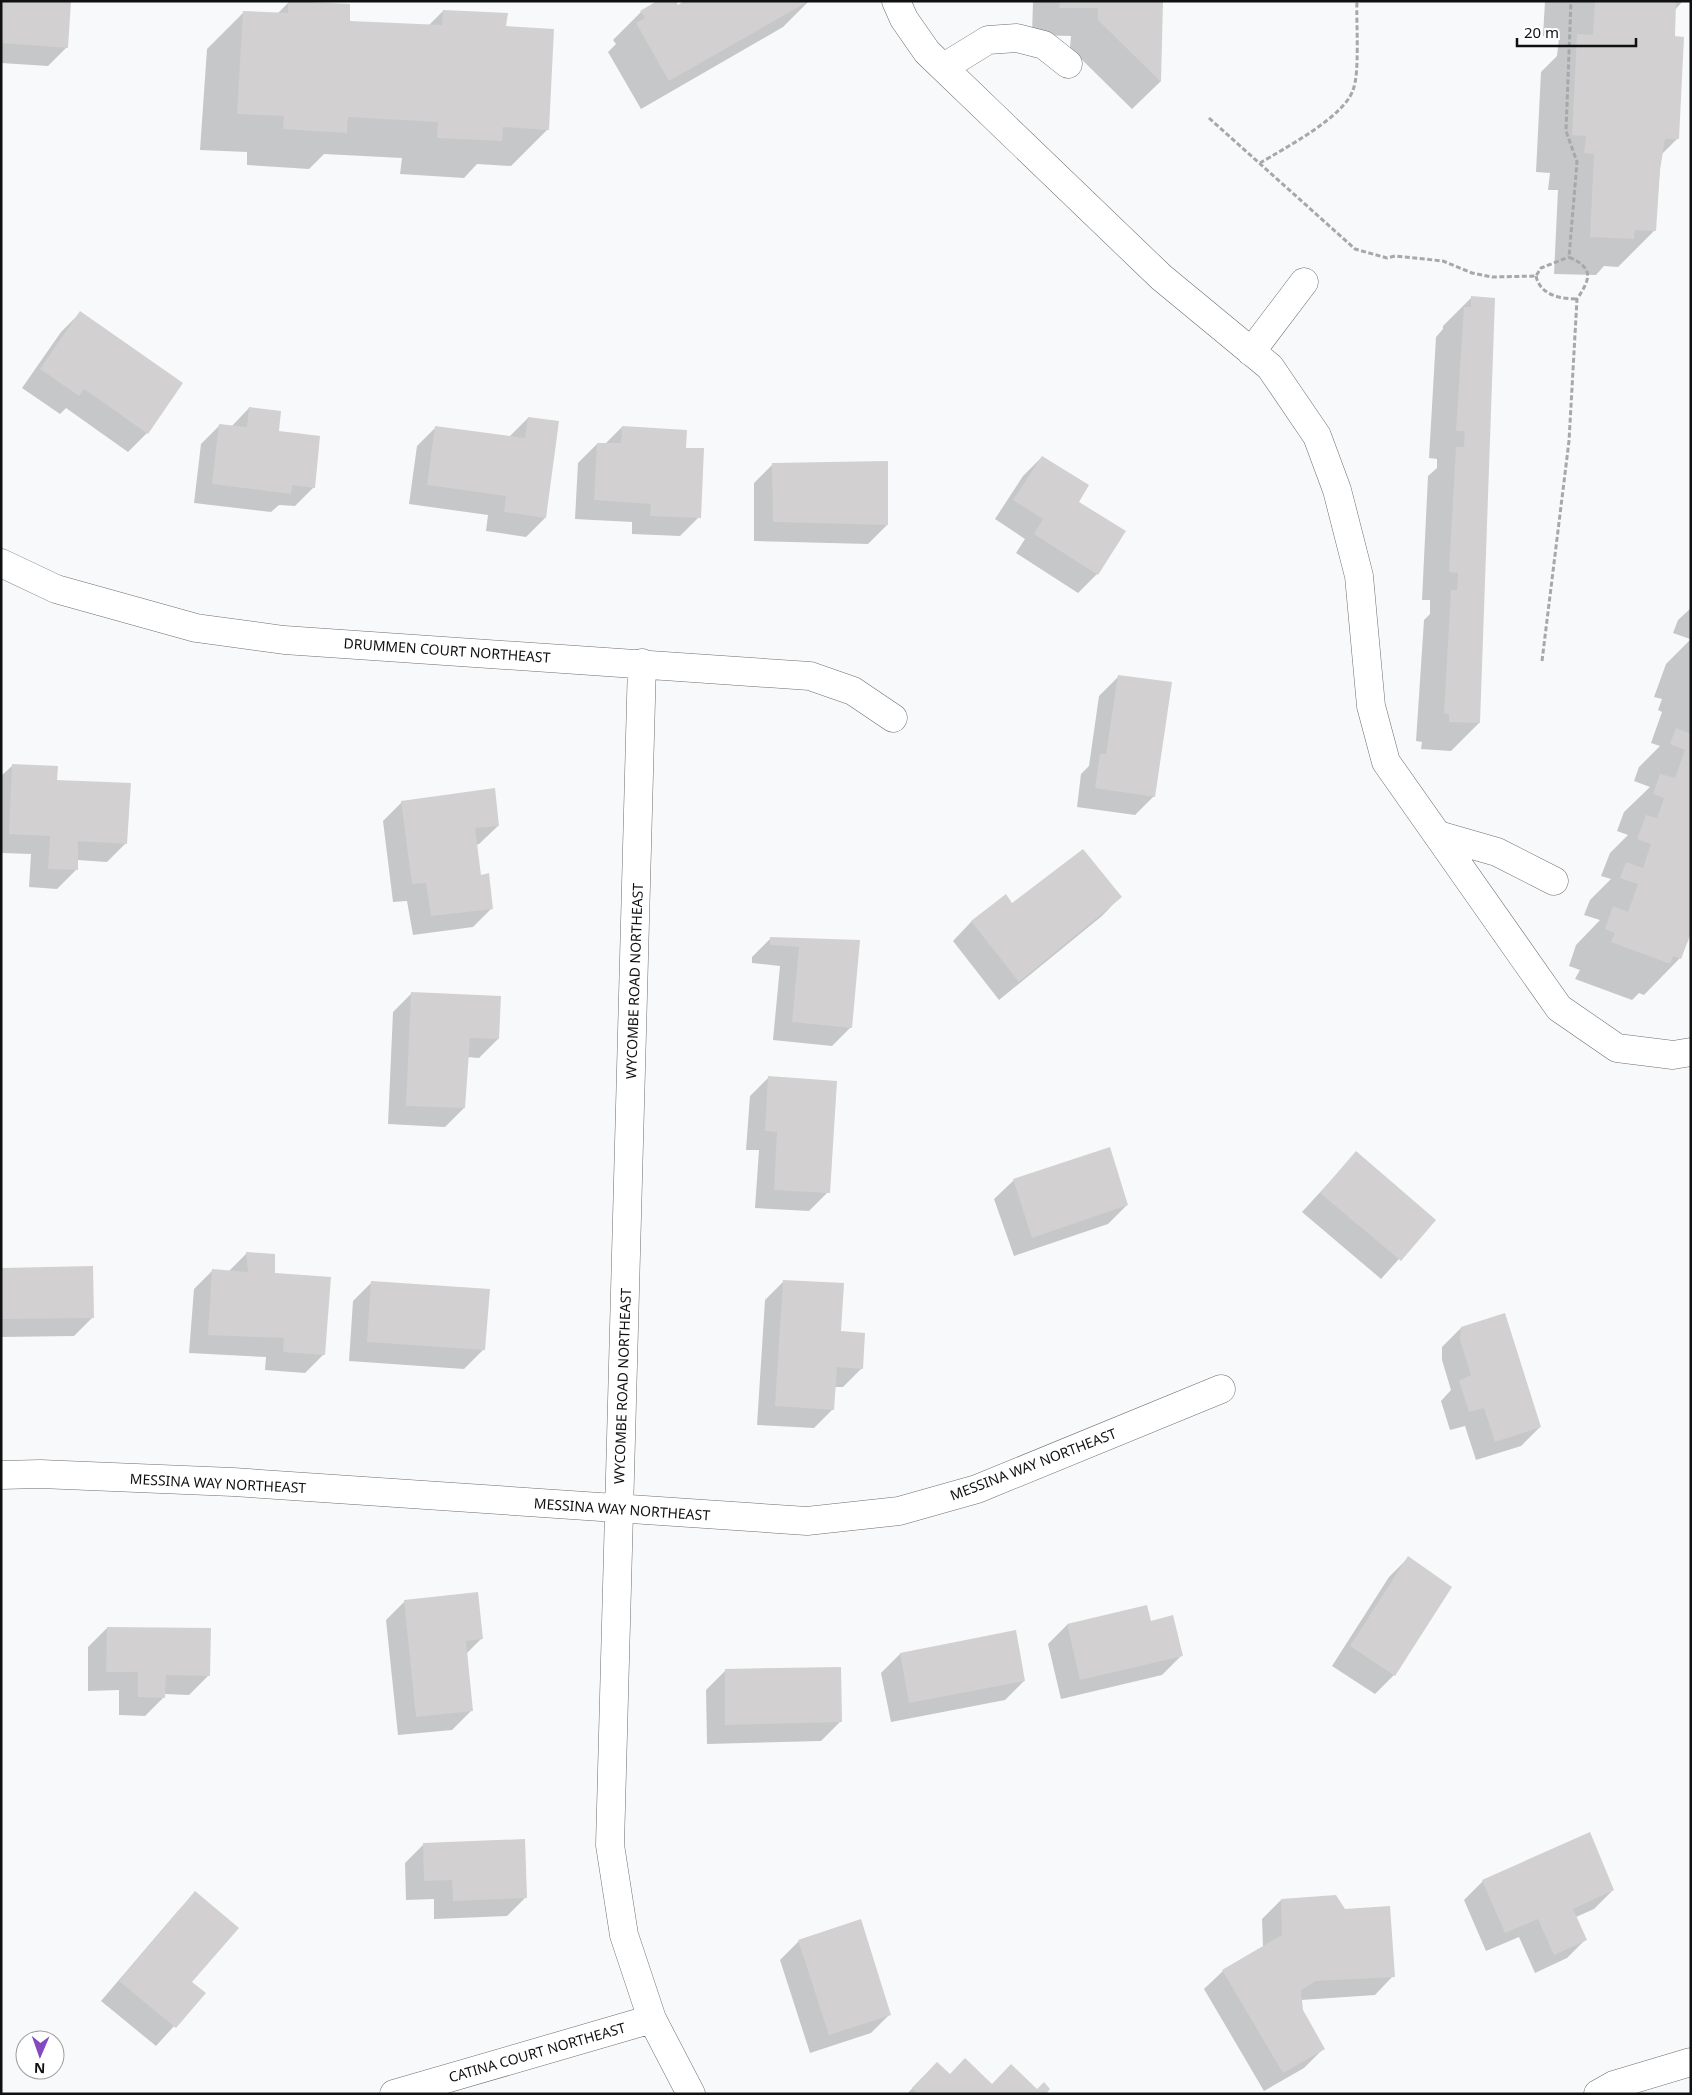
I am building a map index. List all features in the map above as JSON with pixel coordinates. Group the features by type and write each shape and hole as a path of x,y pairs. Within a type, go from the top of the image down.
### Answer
{"street":[{"path":"896,1 904,19 928,52 1161,277 1270,368 1317,436 1336,490 1359,576 1371,706 1386,762 1558,1008 1618,1048 1673,1055 1691,1052"},
{"path":"944,67 988,40 1017,38 1044,45 1068,64"},
{"path":"1251,352 1304,282"},
{"name":"DRUMMEN COURT NORTHEAST","path":"1,563 56,589 196,628 284,640 810,676 853,691 893,718"},
{"name":"WYCOMBE ROAD NORTHEAST","path":"642,663 610,1845 624,1935 652,2019 691,2094"},
{"path":"1438,835 1497,852 1554,881"},
{"name":"MESSINA WAY NORTHEAST","path":"1,1476 40,1474 233,1482 619,1510 807,1521 899,1511 976,1489 1221,1389"},
{"name":"CATINA COURT NORTHEAST","path":"394,2094 652,2019"},
{"path":"1598,2094 1614,2085 1691,2062"}],"path":[{"path":"1260,163 1302,138 1348,103 1354,88 1357,1"},
{"path":"1569,257 1577,162 1566,131 1571,1"},
{"path":"1209,118 1355,249 1387,258 1395,256 1443,261 1492,277 1536,276"},
{"path":"1569,257 1541,268 1536,276 1538,285 1547,292 1561,299 1577,299"},
{"path":"1542,661 1569,441 1577,299 1587,283 1589,273 1584,266 1569,257"}],"building":[{"path":"1,1 71,1 68,48 1,43"},
{"path":"288,1 350,4 350,21 442,25 443,10 508,13 506,26 554,29 549,130 503,127 502,141 437,138 438,122 348,117 347,133 283,129 284,116 237,114 243,11 288,13"},
{"path":"657,1 676,1 678,5 684,1 809,1 669,81 636,23 645,18 640,11"},
{"path":"1060,1 1163,1 1161,82 1098,20 1098,8 1059,8"},
{"path":"1595,1 1676,1 1675,36 1684,37 1679,139 1665,139 1660,170 1656,231 1635,230 1634,239 1590,237 1594,154 1584,153 1586,136 1572,135 1577,34 1593,35"},
{"path":"1471,296 1495,298 1480,723 1449,722 1449,714 1444,713 1451,590 1457,590 1458,573 1449,572 1456,447 1464,447 1465,431 1456,431 1464,307 1471,307"},
{"path":"80,311 183,383 148,434 84,389 79,396 40,369"},
{"path":"249,407 281,411 279,431 320,436 315,488 292,485 291,494 212,484 219,424 247,427"},
{"path":"528,417 559,421 546,518 504,512 506,496 427,485 435,426 525,438"},
{"path":"622,426 687,430 686,448 704,448 701,518 650,516 651,504 594,500 597,443 621,443"},
{"path":"1042,456 1089,485 1079,502 1126,531 1098,575 1034,534 1043,519 1013,500"},
{"path":"888,461 888,525 773,522 772,463"},
{"path":"1118,675 1172,682 1155,797 1095,788 1100,754 1106,754"},
{"path":"1676,728 1691,734 1691,933 1681,959 1673,956 1670,964 1611,942 1615,933 1605,929 1613,906 1628,912 1638,884 1620,878 1626,862 1643,868 1651,844 1637,839 1646,815 1657,818 1664,798 1653,794 1660,774 1675,778 1685,750 1670,744"},
{"path":"12,764 58,766 57,780 131,783 127,844 78,841 78,870 48,869 50,836 9,834"},
{"path":"495,788 499,826 475,828 481,875 489,873 493,909 431,916 426,883 412,884 401,801"},
{"path":"1083,849 1122,897 1019,982 971,921 1006,894 1012,903"},
{"path":"770,937 860,940 852,1028 792,1022 799,947 770,945"},
{"path":"411,992 501,996 499,1039 470,1038 465,1108 406,1106"},
{"path":"768,1076 837,1081 830,1193 774,1190 777,1132 765,1131"},
{"path":"1110,1147 1128,1205 1032,1238 1013,1179"},
{"path":"1356,1151 1436,1220 1401,1261 1320,1193"},
{"path":"246,1252 275,1254 275,1273 331,1277 325,1355 283,1352 284,1338 208,1335 212,1269 248,1272"},
{"path":"93,1266 94,1318 1,1319 1,1268"},
{"path":"783,1280 844,1283 841,1331 865,1333 863,1369 837,1367 834,1410 775,1406"},
{"path":"371,1281 490,1289 485,1350 367,1342"},
{"path":"1505,1313 1541,1427 1495,1442 1484,1408 1469,1412 1459,1381 1471,1375 1460,1340 1461,1327"},
{"path":"1408,1556 1452,1587 1395,1676 1350,1646"},
{"path":"478,1592 483,1639 466,1641 473,1711 416,1717 404,1600"},
{"path":"1147,1605 1151,1621 1173,1615 1183,1656 1080,1680 1067,1624"},
{"path":"107,1627 211,1628 210,1676 166,1675 165,1698 138,1697 138,1672 106,1672"},
{"path":"1016,1630 1025,1681 909,1703 900,1653"},
{"path":"841,1667 842,1722 725,1725 725,1669"},
{"path":"1590,1832 1614,1890 1573,1909 1587,1940 1554,1955 1538,1919 1505,1933 1482,1880"},
{"path":"525,1839 527,1898 453,1901 452,1880 424,1881 423,1843"},
{"path":"195,1891 239,1928 192,1982 206,1993 176,2028 119,1981"},
{"path":"1336,1895 1345,1909 1390,1906 1395,1977 1316,1981 1301,1990 1303,2010 1325,2049 1283,2073 1222,1970 1282,1935 1281,1899"},
{"path":"861,1919 891,2015 829,2035 798,1940"},
{"path":"965,2058 992,2084 1011,2064 1037,2089 1044,2082 1050,2089 1046,2094 918,2094 912,2088 937,2062 950,2074"}]}
